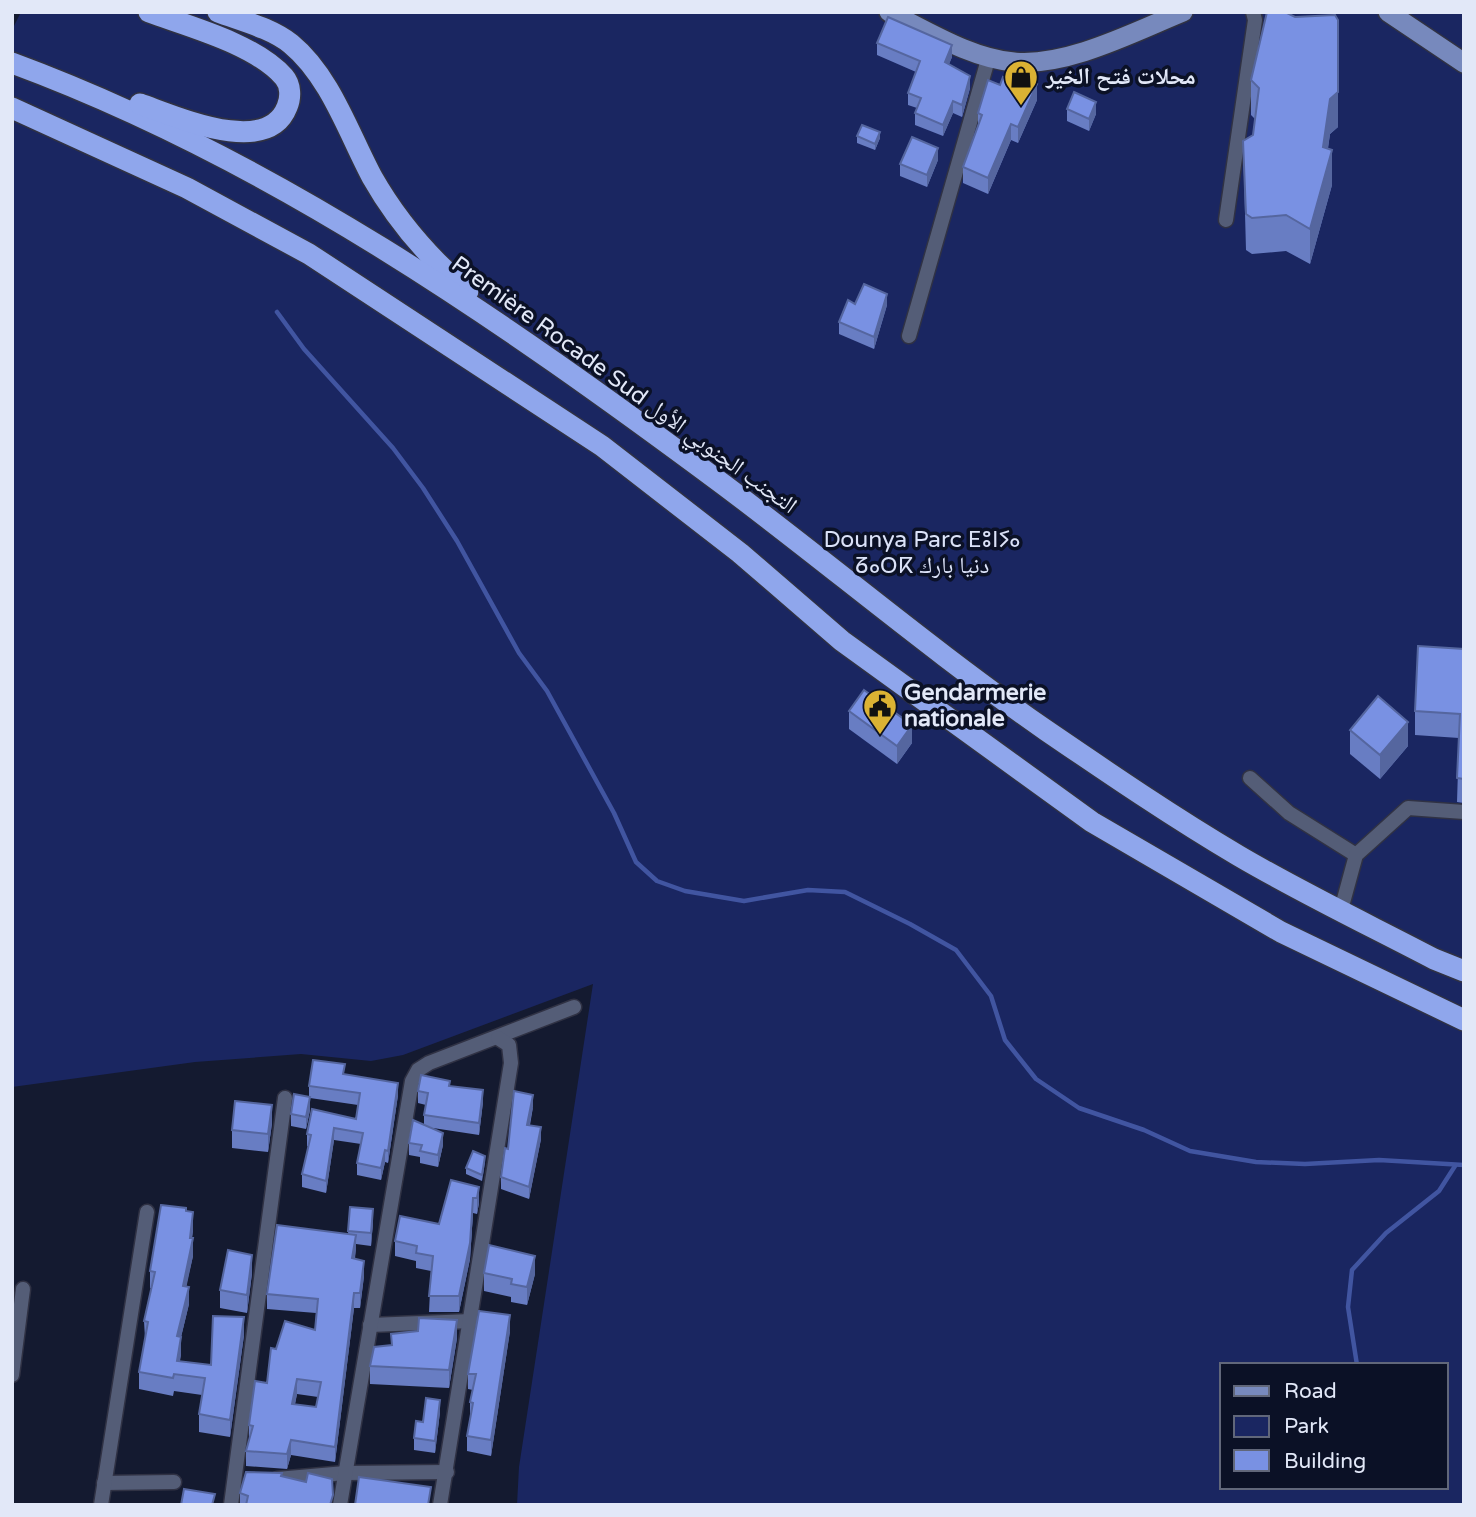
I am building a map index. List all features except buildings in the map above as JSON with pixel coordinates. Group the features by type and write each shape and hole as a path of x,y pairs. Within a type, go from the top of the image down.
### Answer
{"highway":[{"path":"17,65 217,129 245,132 267,128 283,116 290,98 286,79 265,60 149,12"},
{"path":"218,12 265,29 291,44 314,71 374,179 422,248 550,360"},
{"name":"Première Rocade Sud التجنب الجنوبي الأول","path":"17,65 157,124 310,204 434,281 550,360 723,485 1043,728 1241,857 1464,971"},
{"path":"12,108 187,188 310,254 603,446 740,553 842,641 1092,822 1281,932 1464,1020"}],"main road":[{"path":"890,12 989,56 1015,62 1054,58 1112,41 1183,12"},
{"path":"1388,12 1464,63"}],"street":[{"path":"1226,220 1255,20 1253,12"},
{"path":"909,336 989,56"},
{"path":"1250,778 1289,813 1356,855"},
{"path":"1341,910 1356,855 1408,808 1464,811"},
{"path":"340,1505 412,1081 418,1070 429,1063 574,1007"},
{"path":"440,1505 511,1063 509,1045 498,1038"},
{"path":"231,1505 248,1478 285,1098"},
{"path":"102,1505 147,1212"},
{"path":"12,1375 23,1289"},
{"path":"370,1325 471,1321"},
{"path":"248,1478 293,1479 345,1473 447,1472"},
{"path":"104,1483 174,1482"}],"green space":[{"name":"Dounya Parc ⴹⵓⵏⵢⴰ ⵒⴰⵔⴽ دنيا بارك","path":"21,12 1464,12 1464,1505 517,1505 519,1467 593,984 403,1055 371,1061 301,1054 195,1062 12,1087 12,30"}],"waterway":[{"path":"277,312 304,349 393,448 423,488 457,541 519,653 547,691 614,813 636,862 657,881 685,891 744,901 808,890 845,892 910,924 956,950 991,996 1005,1040 1036,1079 1079,1108 1144,1130 1190,1151 1256,1162 1305,1164 1379,1160 1464,1165"},
{"path":"1357,1363 1348,1307 1352,1270 1386,1233 1439,1191 1455,1166"}],"place":[{"name":"محلات فتح الخير","path":"1021,107"},
{"name":"Gendarmerie nationale","path":"880,736"}]}
